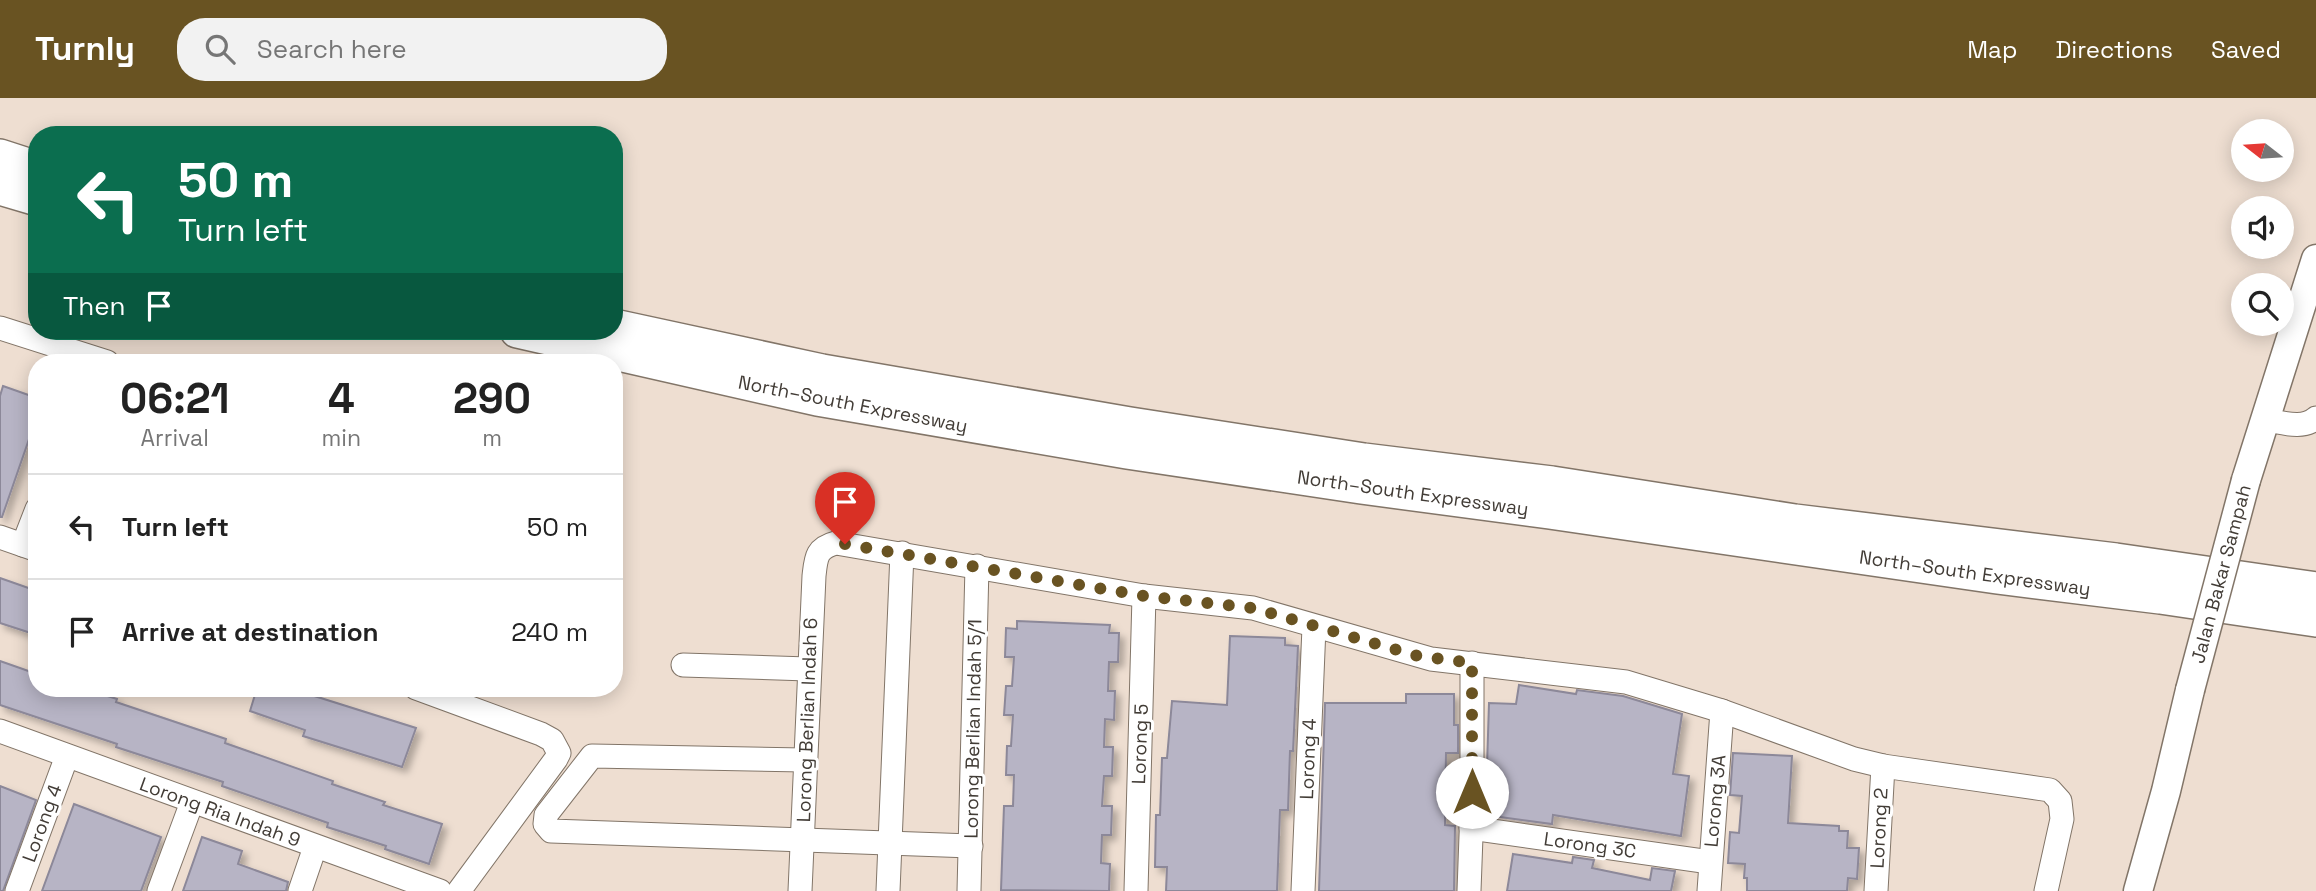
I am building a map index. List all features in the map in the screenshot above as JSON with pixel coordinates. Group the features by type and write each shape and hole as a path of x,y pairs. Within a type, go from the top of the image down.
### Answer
{"highway":[{"path":"0,156 28,165"},
{"path":"0,188 28,197"},
{"name":"North–South Expressway","path":"623,328 822,371 1130,424 1795,521 2116,560 2316,589"},
{"name":"North–South Expressway","path":"557,340 618,354"},
{"name":"North–South Expressway","path":"623,355 817,399 1114,450 1360,487 2316,620"}],"main road":[{"name":"Jalan Bakar Sampah","path":"2138,891 2246,480 2313,277"}],"street":[{"path":"0,328 28,337"},
{"path":"36,340 77,354"},
{"path":"2265,420 2301,425 2316,418"},
{"path":"0,537 28,547"},
{"name":"Lorong Berlian Indah 6","path":"800,891 808,669 816,556 820,550 836,543 902,553"},
{"path":"888,891 902,553 1144,596 1253,608 1418,656 1626,682 1722,711 1854,759 1882,766 2050,790 2060,801 2062,819 2046,891"},
{"name":"Lorong Berlian Indah 5/1","path":"969,891 977,566"},
{"name":"Lorong 5","path":"1136,891 1144,596"},
{"name":"Lorong 4","path":"1303,891 1314,627"},
{"path":"1469,891 1472,663"},
{"path":"683,666 808,669"},
{"path":"440,697 541,734 552,740 558,753 510,825 459,891"},
{"name":"Lorong 3A","path":"1709,891 1722,711"},
{"name":"Lorong Ria Indah 9","path":"0,731 440,891"},
{"name":"Lorong 4","path":"17,891 67,756"},
{"path":"804,760 592,757 546,814 545,824 551,831 971,846"},
{"name":"Lorong 2","path":"1876,891 1882,766"},
{"path":"159,891 192,802"},
{"name":"Lorong 3C","path":"1471,828 1710,862"},
{"path":"300,891 315,847"}],"building":[{"path":"3,386 28,395 28,442 2,517 0,517 0,396"},
{"path":"0,578 28,588 28,632 0,623"},
{"path":"1017,621 1110,625 1109,633 1119,633 1118,662 1109,662 1108,691 1115,691 1114,720 1105,719 1104,747 1113,747 1112,776 1104,776 1102,806 1112,806 1111,835 1102,835 1101,863 1110,864 1109,891 1001,890 1004,806 1013,806 1014,775 1006,775 1007,746 1011,746 1013,715 1004,715 1006,686 1012,686 1014,657 1005,657 1006,628 1017,629"},
{"path":"1230,636 1285,638 1285,645 1298,646 1288,810 1280,810 1277,891 1166,891 1167,867 1155,867 1156,815 1160,815 1162,758 1167,758 1172,701 1227,705"},
{"path":"0,661 28,671 28,697 111,697 117,699 116,702 226,739 225,743 333,781 332,784 385,802 383,805 442,824 429,864 385,849 386,846 327,827 328,823 222,786 223,782 0,705"},
{"path":"1519,685 1576,694 1577,690 1623,696 1682,714 1673,774 1689,776 1681,836 1553,815 1552,824 1500,817 1486,799 1489,703 1516,704"},
{"path":"1406,694 1454,694 1458,753 1446,753 1445,825 1455,826 1454,891 1319,891 1325,703 1406,703"},
{"path":"254,697 318,697 416,728 402,767 303,736 305,730 250,711"},
{"path":"1733,753 1792,756 1788,823 1839,826 1839,831 1848,831 1847,848 1859,848 1857,879 1848,878 1847,891 1747,891 1745,864 1728,863 1730,832 1739,833 1742,796 1730,795"},
{"path":"0,786 36,800 3,891 0,891"},
{"path":"74,804 161,837 141,891 42,891"},
{"path":"202,837 242,851 238,864 288,882 286,891 183,891"},
{"path":"1513,854 1572,863 1573,857 1594,860 1592,868 1650,880 1652,868 1675,871 1671,891 1507,891"}],"route":[{"path":"845,544 1144,596 1253,608 1418,656 1472,663 1472,792"}]}
